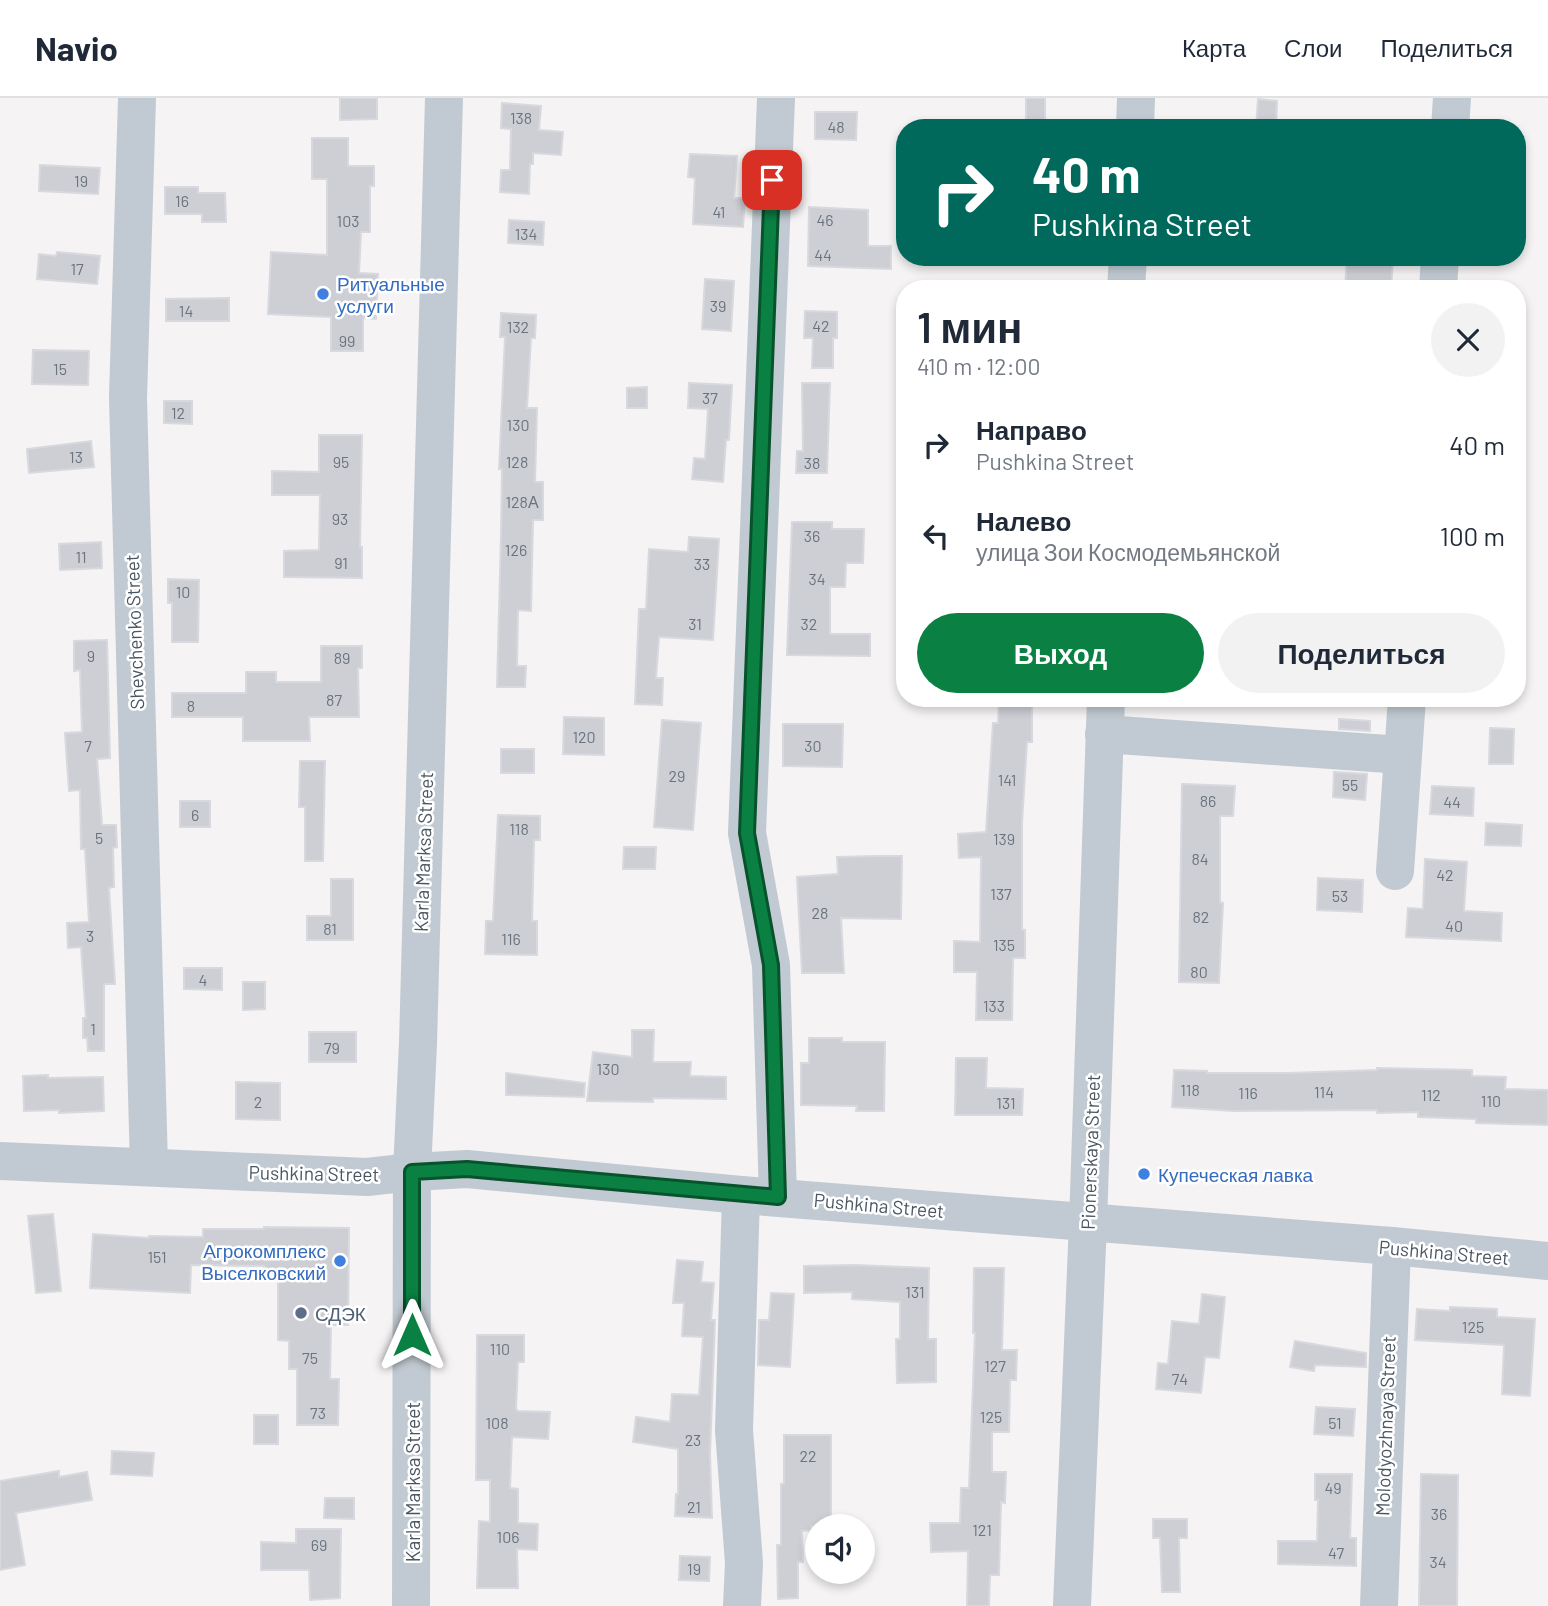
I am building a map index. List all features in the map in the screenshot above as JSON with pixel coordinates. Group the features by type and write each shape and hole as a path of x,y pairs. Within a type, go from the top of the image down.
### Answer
{"street":[{"name":"Shevchenko Street","path":"137,98 128,398 149,1167"},
{"name":"Karla Marksa Street","path":"411,1606 412,1172 444,98"},
{"path":"742,1606 744,1563 734,1430 760,1196 771,965 747,833 776,98"},
{"path":"1135,119 1136,98"},
{"path":"1451,119 1452,98"},
{"path":"1395,871 1406,707"},
{"path":"1105,716 1402,755"},
{"name":"Pionerskaya Street","path":"1072,1606 1105,716"},
{"name":"Pushkina Street","path":"0,1161 367,1177 467,1169 1548,1261"},
{"name":"Molodyozhnaya Street","path":"1379,1606 1392,1246"}],"building":[{"path":"340,98 377,98 377,119 340,120"},
{"path":"1026,98 1045,98 1045,119 1026,119"},
{"path":"1258,99 1277,101 1276,119 1257,119"},
{"path":"502,103 541,106 539,130 563,132 561,155 533,153 529,194 500,192 501,170 510,170 511,129 501,128"},
{"path":"815,112 857,112 856,140 815,139"},
{"path":"312,138 348,138 348,166 374,166 374,186 370,186 370,232 361,232 359,273 378,274 376,319 363,318 363,351 331,351 331,317 268,314 271,252 327,255 327,179 312,179"},
{"path":"690,154 737,156 734,198 745,198 743,227 693,224 695,178 688,177"},
{"path":"40,165 100,168 98,194 39,191"},
{"path":"165,187 198,187 198,193 225,193 226,222 202,222 202,214 165,214"},
{"path":"809,207 868,210 868,246 891,246 891,269 808,266"},
{"path":"509,220 544,222 543,245 508,243"},
{"path":"57,252 100,256 97,284 37,279 39,254 56,256"},
{"path":"1346,266 1392,266 1392,280 1346,280"},
{"path":"705,279 734,281 731,331 702,329"},
{"path":"229,298 229,321 166,321 166,299"},
{"path":"805,311 837,312 837,338 833,338 833,368 812,368 813,338 804,338"},
{"path":"501,313 536,315 535,338 531,338 527,408 537,408 535,482 543,482 543,520 533,520 531,611 518,610 517,666 526,666 525,687 497,687 502,469 499,469 505,337 500,337"},
{"path":"33,350 89,351 88,385 32,384"},
{"path":"689,383 732,385 723,482 692,479 694,458 705,459 708,409 688,408"},
{"path":"802,383 830,383 827,473 796,473 797,451 803,451"},
{"path":"647,387 647,408 627,408 627,388"},
{"path":"164,401 192,401 192,424 164,423"},
{"path":"319,435 362,435 362,578 284,577 284,551 319,550 320,495 272,495 272,471 319,472"},
{"path":"91,441 94,467 29,473 27,449"},
{"path":"792,522 832,522 832,529 864,529 863,563 846,563 845,587 830,587 830,634 870,634 870,656 787,655"},
{"path":"689,537 719,539 713,640 659,637 656,678 663,678 662,705 635,704 639,609 646,609 649,549 688,552"},
{"path":"101,542 102,568 60,570 59,544"},
{"path":"168,579 199,580 198,642 172,642 172,603 168,603"},
{"path":"107,640 110,758 97,759 102,825 116,825 117,847 113,848 114,887 109,888 115,984 104,984 104,1051 88,1051 87,1038 83,1038 83,1018 86,1018 81,947 68,948 67,923 89,922 85,849 81,849 80,790 69,791 65,733 82,732 80,670 74,671 74,641"},
{"path":"321,646 362,646 362,668 358,668 359,717 309,717 310,741 243,741 243,717 172,717 172,693 246,693 246,672 276,672 276,682 321,682"},
{"path":"999,707 1032,707 1032,742 1027,742 1022,823 1022,930 1025,930 1025,958 1013,958 1012,1020 976,1020 977,972 954,972 954,941 980,942 981,857 959,858 958,834 986,832 993,723 998,723"},
{"path":"564,717 604,718 604,755 563,754"},
{"path":"1339,719 1370,721 1370,731 1339,729"},
{"path":"662,720 701,723 693,830 654,827"},
{"path":"783,724 843,724 842,767 783,766"},
{"path":"1490,728 1514,729 1513,764 1489,764"},
{"path":"501,749 534,749 534,773 501,773"},
{"path":"300,761 325,761 323,861 305,861 305,807 299,807"},
{"path":"1334,772 1367,774 1365,800 1333,797"},
{"path":"1182,784 1235,786 1233,816 1220,816 1220,902 1223,903 1219,983 1179,982"},
{"path":"1432,786 1474,788 1473,816 1430,814"},
{"path":"180,801 210,801 210,827 180,827"},
{"path":"498,815 540,816 540,840 534,840 532,921 537,921 537,955 485,954 486,921 493,921"},
{"path":"1486,823 1522,825 1521,846 1485,845"},
{"path":"624,847 656,847 655,869 623,869"},
{"path":"902,856 901,919 841,918 844,973 802,973 797,877 838,874 837,857"},
{"path":"1425,859 1467,862 1464,911 1502,913 1501,941 1406,937 1408,908 1423,909"},
{"path":"1318,878 1363,880 1362,912 1317,910"},
{"path":"331,879 353,879 353,940 307,940 307,916 331,916"},
{"path":"184,968 222,968 222,990 184,989"},
{"path":"243,982 265,982 265,1009 243,1010"},
{"path":"632,1030 654,1030 653,1062 691,1062 690,1076 726,1077 726,1099 587,1101 593,1052 632,1057"},
{"path":"309,1032 356,1032 356,1062 309,1062"},
{"path":"809,1038 842,1038 842,1042 885,1042 884,1111 856,1111 857,1106 801,1105 801,1063 809,1063"},
{"path":"956,1058 987,1058 986,1088 1023,1089 1022,1115 955,1115"},
{"path":"1377,1068 1472,1070 1472,1076 1506,1077 1505,1089 1548,1090 1548,1125 1476,1123 1476,1119 1418,1117 1418,1112 1377,1113 1377,1110 1234,1111 1172,1107 1174,1070 1207,1073 1288,1073"},
{"path":"506,1073 585,1083 584,1097 506,1095"},
{"path":"48,1075 48,1078 103,1077 104,1111 24,1111 23,1076"},
{"path":"236,1082 280,1083 280,1120 236,1119"},
{"path":"53,1214 61,1291 36,1293 28,1216"},
{"path":"349,1228 348,1325 331,1325 330,1379 339,1379 338,1425 297,1425 297,1369 289,1369 289,1341 278,1340 278,1273 264,1273 264,1266 191,1265 190,1293 90,1288 93,1234 149,1238 203,1237 203,1229"},
{"path":"677,1260 703,1262 701,1282 714,1283 711,1320 715,1320 710,1454 712,1518 675,1516 678,1449 633,1442 636,1417 670,1422 672,1394 699,1395 703,1337 682,1336 684,1303 673,1303"},
{"path":"804,1266 929,1268 928,1339 936,1339 936,1382 897,1383 896,1339 900,1339 900,1302 852,1299 852,1292 804,1293"},
{"path":"974,1268 1004,1268 1002,1350 1017,1350 1016,1380 1010,1380 1009,1432 992,1432 992,1472 1006,1472 1005,1503 1001,1502 999,1575 990,1575 989,1606 967,1606 968,1551 931,1552 930,1523 960,1523 961,1488 969,1488 975,1333"},
{"path":"771,1293 794,1294 790,1367 758,1365 759,1320 769,1320"},
{"path":"1202,1294 1225,1297 1219,1358 1205,1357 1201,1393 1156,1389 1158,1363 1168,1364 1172,1321 1199,1324"},
{"path":"1450,1307 1497,1309 1497,1317 1535,1319 1530,1396 1502,1394 1504,1345 1415,1340 1417,1309 1450,1311"},
{"path":"477,1335 524,1335 524,1362 518,1362 516,1409 550,1412 548,1439 512,1437 510,1488 518,1489 518,1523 538,1524 537,1550 517,1549 518,1588 477,1588 479,1521 490,1522 490,1480 476,1480"},
{"path":"1295,1341 1366,1353 1366,1367 1315,1365 1314,1371 1290,1367"},
{"path":"1316,1407 1355,1409 1353,1436 1314,1434"},
{"path":"254,1415 278,1415 278,1444 254,1444"},
{"path":"784,1435 831,1435 831,1514 805,1514 805,1531 802,1531 803,1562 798,1562 798,1598 778,1599 777,1545 781,1545 781,1484 784,1484"},
{"path":"112,1451 154,1453 152,1476 111,1474"},
{"path":"59,1471 59,1477 87,1472 92,1500 16,1513 25,1565 0,1570 0,1481"},
{"path":"1315,1474 1352,1474 1350,1538 1356,1538 1356,1566 1278,1564 1278,1541 1317,1541 1318,1500 1315,1500"},
{"path":"1421,1474 1458,1475 1457,1606 1419,1606"},
{"path":"325,1498 354,1498 354,1519 324,1518"},
{"path":"1153,1519 1187,1519 1187,1538 1179,1538 1180,1592 1162,1592 1160,1538 1153,1538"},
{"path":"296,1529 341,1529 340,1598 310,1600 309,1570 261,1570 261,1542 296,1543"},
{"path":"680,1556 710,1557 709,1581 679,1580"}],"place":[{"name":"Ритуальные услуги","path":"323,294"},
{"name":"Купеческая лавка","path":"1144,1174"},
{"name":"Агрокомплекс Выселковский","path":"340,1261"},
{"name":"СДЭК","path":"301,1313"}],"route":[{"path":"412,1335 412,1172 467,1169 778,1197 771,965 747,833 772,180"}]}
